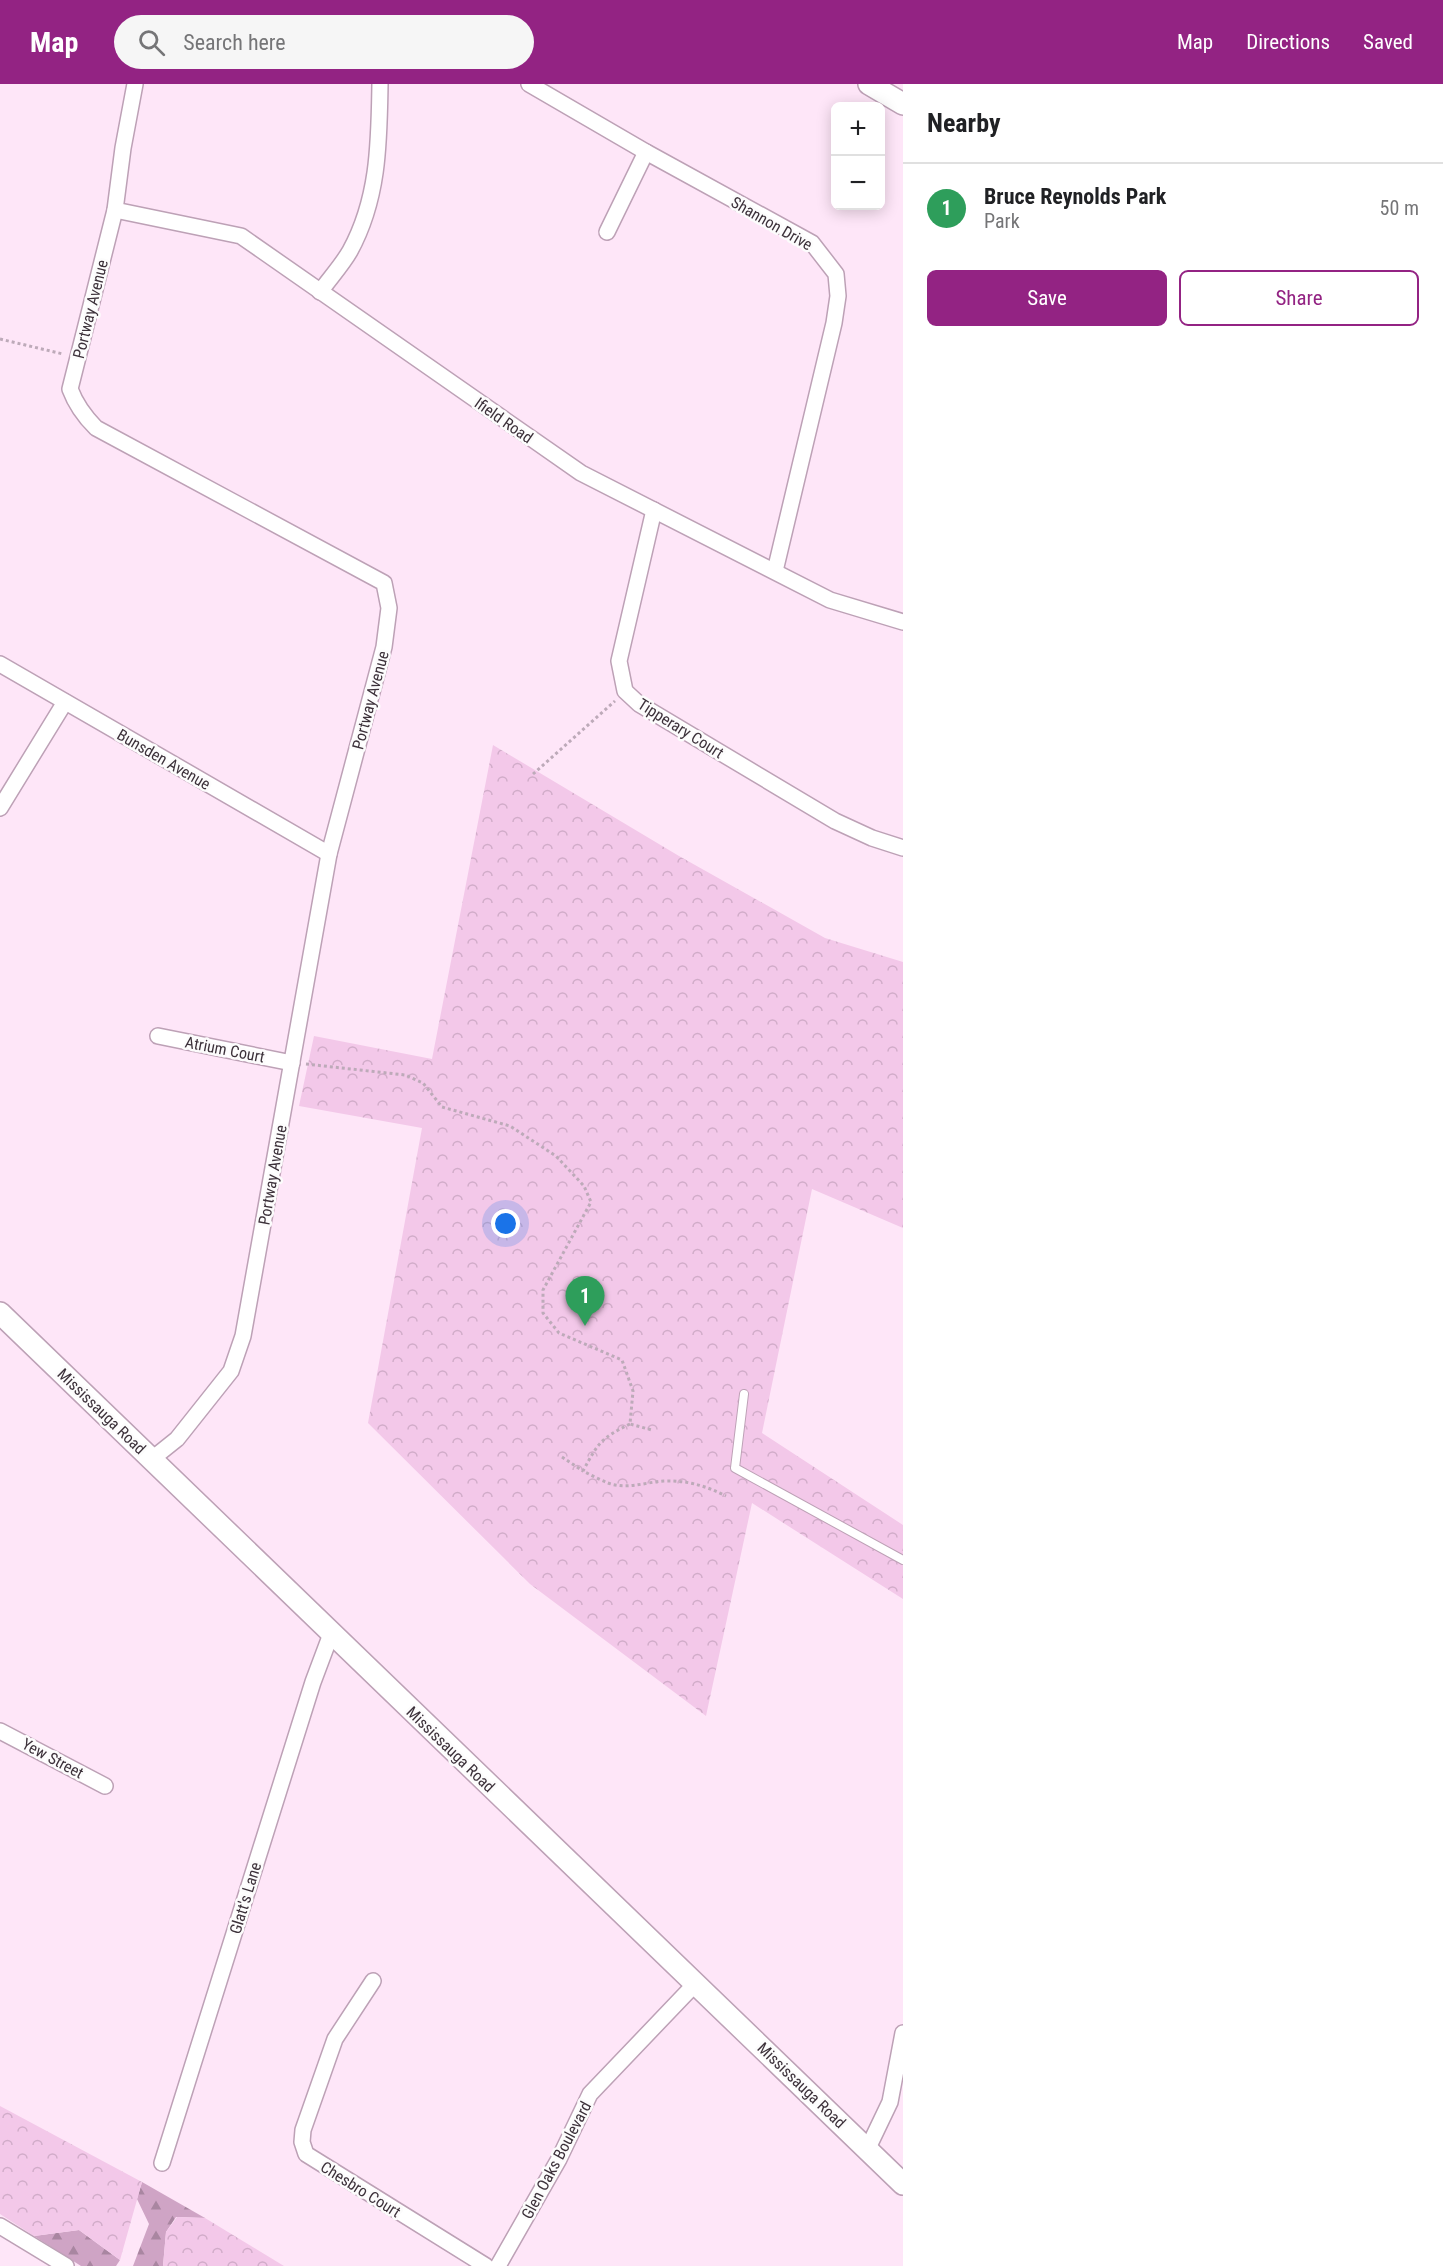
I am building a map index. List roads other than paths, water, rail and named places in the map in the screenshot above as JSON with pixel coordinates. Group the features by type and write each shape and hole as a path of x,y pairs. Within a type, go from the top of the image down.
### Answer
{"main road":[{"path":"869,84 903,104"},
{"name":"Mississauga Road","path":"0,1313 903,2184"}],"street":[{"name":"Portway Avenue","path":"135,84 123,148 115,210 70,389 81,413 96,428 384,583 389,608 384,646 329,854 243,1336 231,1371 177,1439 152,1459"},
{"path":"320,292 350,252 363,224 374,190 378,153 380,84"},
{"name":"Shannon Drive","path":"529,84 646,152 812,243 836,274 838,296 834,323 775,571"},
{"path":"607,232 646,152"},
{"name":"Ifield Road","path":"115,210 241,236 581,473 830,600 903,622"},
{"name":"Tipperary Court","path":"654,510 619,661 625,691 639,704 835,821 872,838 903,848"},
{"name":"Bunsden Avenue","path":"0,664 329,854"},
{"path":"0,808 65,702"},
{"name":"Atrium Court","path":"158,1036 292,1063"},
{"name":"Glatt's Lane","path":"162,2163 313,1682 331,1634"},
{"name":"Yew Street","path":"0,1731 105,1786"},
{"name":"Chesbro Court","path":"373,1981 335,2039 303,2130 302,2142 306,2154 486,2266"},
{"name":"Glen Oaks Boulevard","path":"498,2266 559,2159 590,2094 696,1983"},
{"path":"868,2148 890,2102 903,2032"},
{"path":"0,2226 66,2266"}],"lane":[{"path":"744,1394 735,1468 903,1560"}],"place":[{"name":"Bruce Reynolds Park","path":"585,1326"}]}
